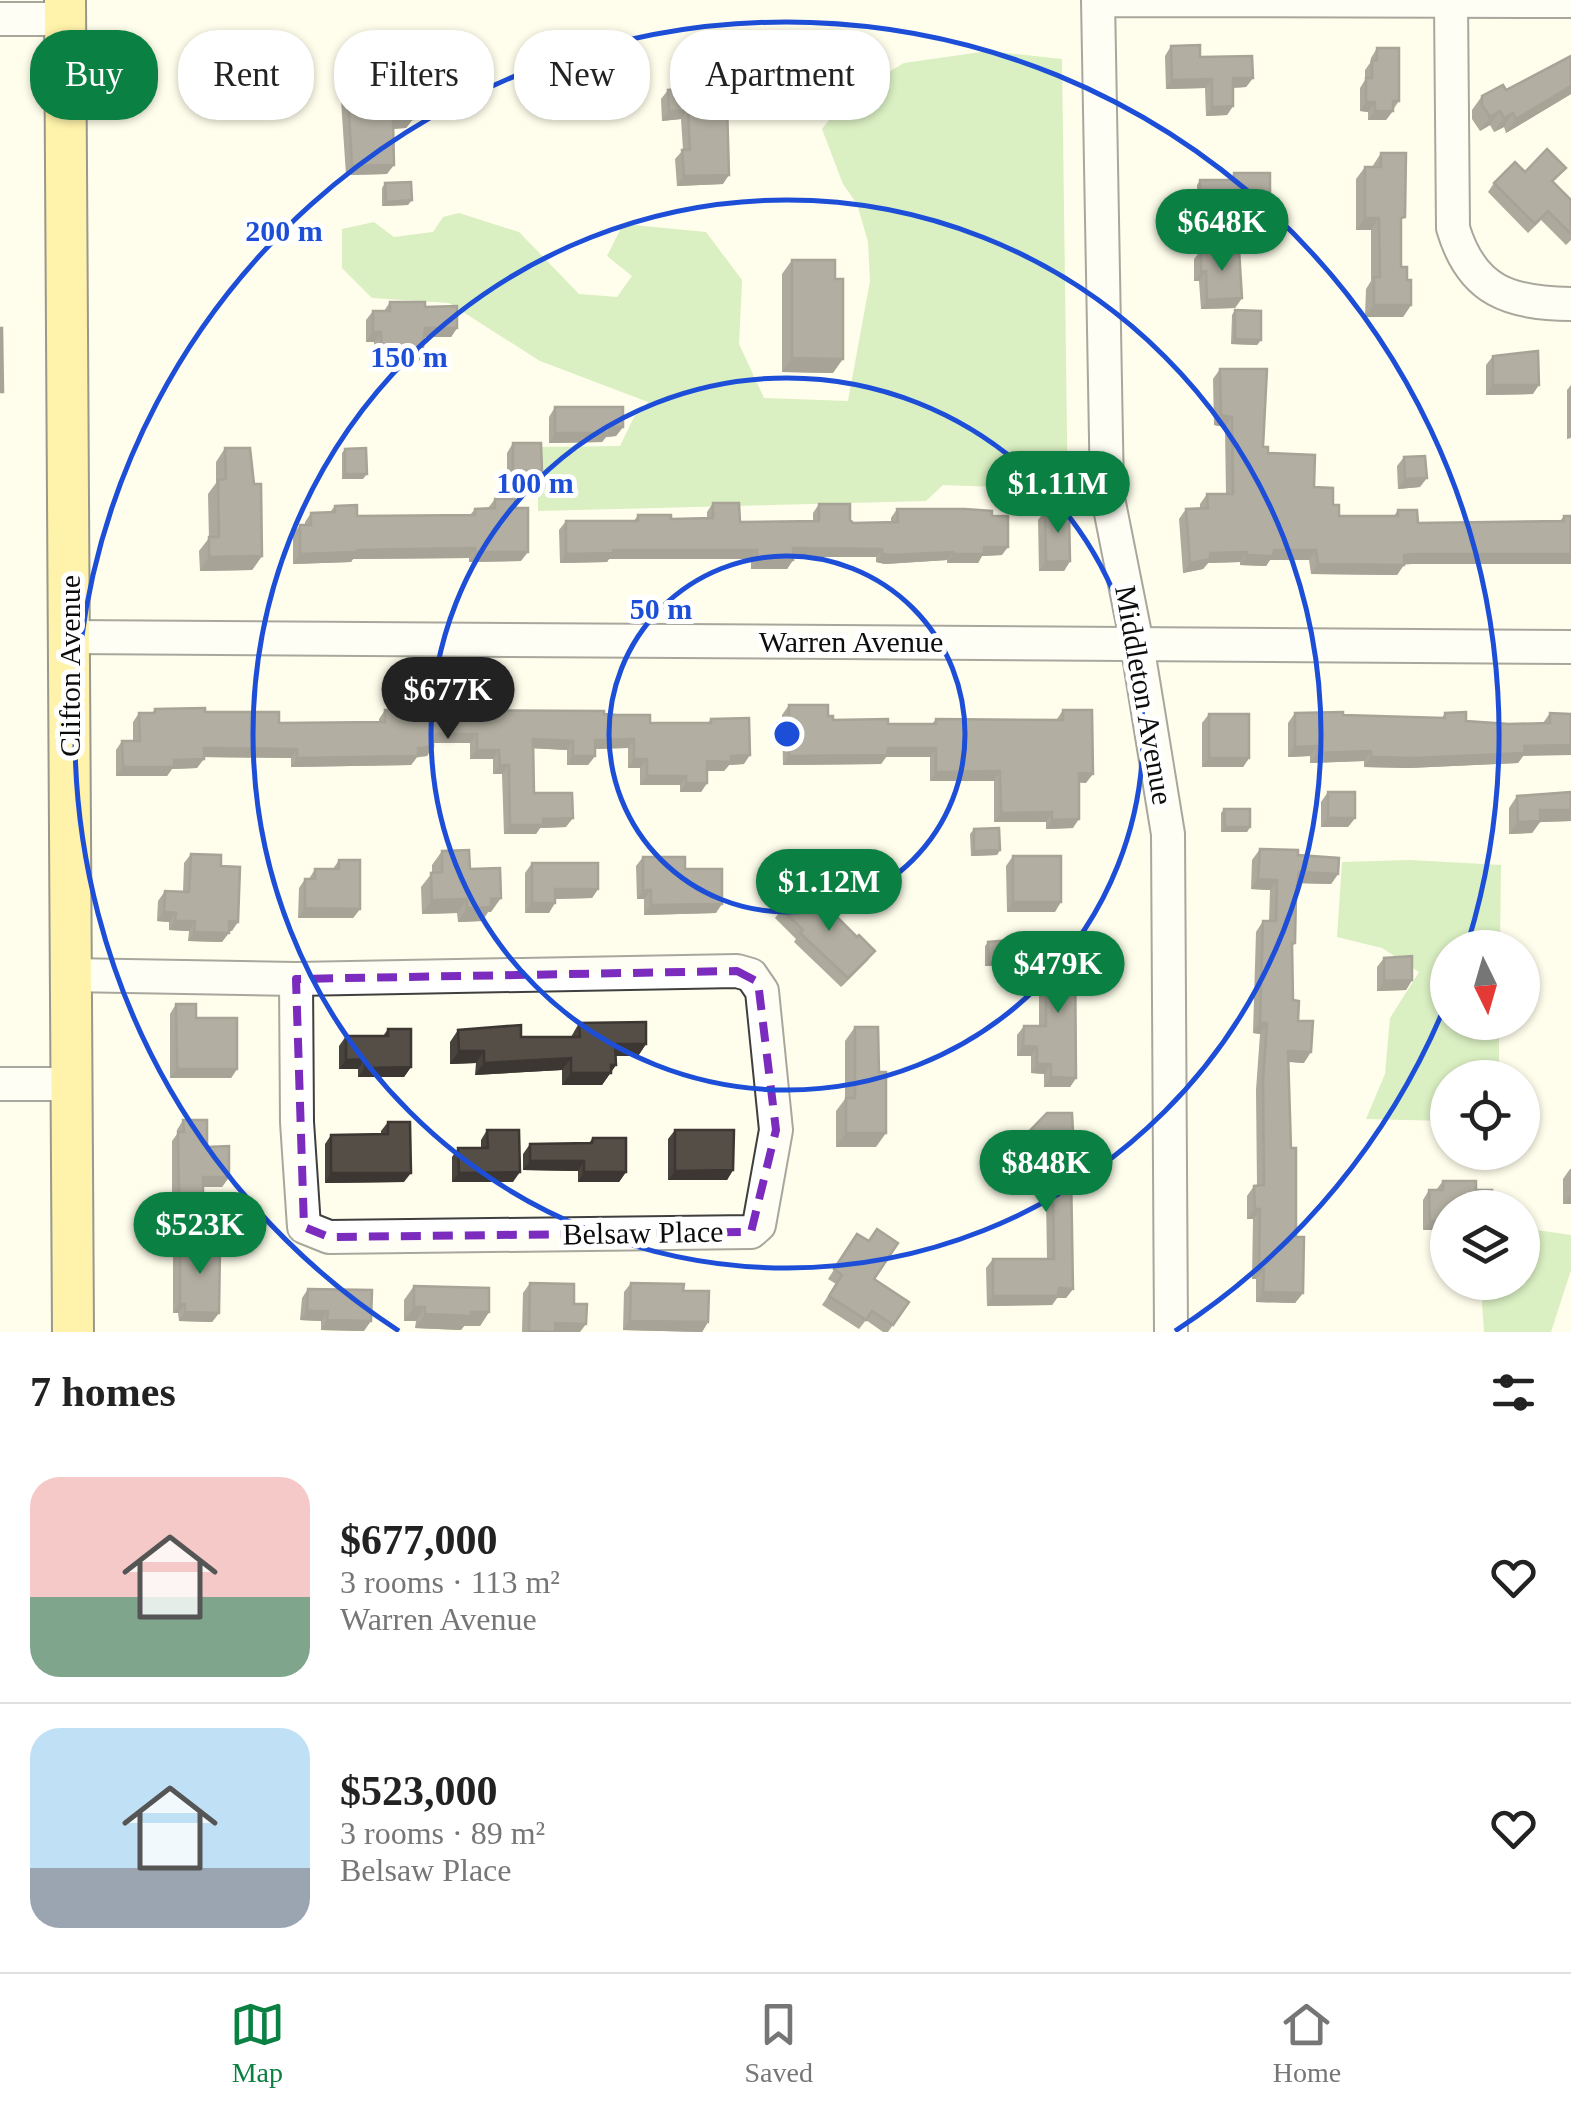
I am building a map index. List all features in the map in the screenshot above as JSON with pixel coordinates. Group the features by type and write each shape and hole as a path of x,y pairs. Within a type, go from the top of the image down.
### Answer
{"main road":[{"name":"Clifton Avenue","path":"65,10 73,1332"}],"street":[{"path":"1098,0 1571,1"},
{"name":"Middleton Avenue","path":"1098,0 1107,492 1168,834 1171,1332"},
{"path":"1451,3 1453,228 1460,250 1472,270 1510,298 1532,304 1571,304"},
{"path":"0,19 65,10"},
{"name":"Warren Avenue","path":"70,637 1571,646"},
{"name":"Belsaw Place","path":"69,975 296,979 737,972 751,976 762,992 776,1130 759,1225 752,1232 329,1237 314,1233 304,1227 300,1207 296,979"},
{"path":"0,1084 72,1084"}],"highlighted area":[{"path":"737,971 758,982 776,1130 751,1232 329,1237 304,1227 296,979"}],"green space":[{"path":"988,51 1062,59 1068,511 1027,514 996,487 943,485 926,501 538,511 538,447 620,446 634,417 648,402 540,361 449,303 372,298 342,268 342,229 374,222 394,237 433,232 443,217 459,213 519,232 579,294 617,297 632,276 607,256 623,224 706,232 742,280 739,344 764,398 848,401 870,281 868,242 857,204 843,184 822,129 829,120 890,120 890,71 904,63"},
{"path":"1410,860 1501,865 1500,930 1430,930 1430,1040 1499,1040 1499,1060 1430,1060 1430,1121 1366,1119 1385,1074 1390,1018 1419,972 1382,948 1337,937 1342,862"},
{"path":"1540,1230 1571,1235 1571,1270 1551,1332 1484,1332 1482,1303 1540,1300"}],"building":[{"path":"1200,45 1200,57 1252,56 1253,78 1233,78 1233,106 1212,107 1212,79 1172,80 1171,46"},
{"path":"1377,48 1399,48 1399,101 1393,101 1393,111 1375,111 1375,102 1366,102 1366,78 1372,78"},
{"path":"1571,56 1571,86 1516,119 1513,113 1504,118 1500,111 1490,117 1482,105 1482,96 1503,85 1506,90"},
{"path":"349,120 393,120 394,165 352,166"},
{"path":"688,120 727,120 729,175 684,176 682,150 690,150"},
{"path":"1547,149 1566,168 1552,181 1571,200 1571,234 1548,211 1535,224 1494,183 1515,162 1525,172"},
{"path":"1381,153 1406,153 1401,267 1407,267 1407,280 1411,280 1411,305 1374,305 1374,277 1380,277 1379,218 1365,218 1365,167 1381,167"},
{"path":"1234,173 1270,173 1270,212 1200,206 1200,180 1234,180"},
{"path":"411,182 412,200 386,202 385,183"},
{"path":"1239,249 1242,298 1207,300 1201,250"},
{"path":"792,260 835,260 835,279 843,279 843,359 792,358"},
{"path":"390,302 457,306 457,328 425,328 422,356 382,356 381,332 373,332 373,311 390,311"},
{"path":"1235,310 1261,311 1261,340 1235,339"},
{"path":"2,328 3,392 0,392"},
{"path":"1538,351 1539,385 1493,385 1493,356"},
{"path":"1220,369 1267,369 1263,447 1268,447 1268,453 1315,455 1314,487 1333,488 1333,505 1339,505 1339,516 1398,516 1398,510 1417,510 1418,523 1564,521 1564,516 1571,516 1571,554 1418,554 1404,555 1404,565 1318,564 1316,550 1274,550 1273,556 1210,553 1210,559 1190,563 1186,509 1208,508 1207,494 1233,494 1232,417 1221,415"},
{"path":"555,407 623,407 623,427 609,427 609,433 555,433"},
{"path":"513,443 541,443 542,471 513,471"},
{"path":"225,448 250,448 254,484 261,484 262,556 209,557 209,537 219,537 218,480 226,479"},
{"path":"366,448 367,474 345,474 345,449"},
{"path":"1425,456 1427,478 1405,479 1404,457"},
{"path":"495,499 515,499 515,508 528,508 528,552 475,552 475,548 300,554 300,525 311,525 311,513 335,512 335,506 357,505 357,516 475,515 475,509 495,508"},
{"path":"713,503 739,503 740,522 819,521 819,504 850,504 853,523 898,522 897,509 992,511 992,516 1008,516 1008,547 984,547 984,554 891,555 882,554 882,549 793,548 793,560 757,561 757,550 613,550 566,554 566,521 638,521 638,515 713,518"},
{"path":"1069,510 1070,561 1046,562 1045,511"},
{"path":"789,705 828,705 828,716 833,716 833,720 888,719 888,724 936,724 936,719 1063,720 1063,710 1092,710 1093,774 1079,773 1079,819 1052,820 1052,812 1001,813 1000,771 936,772 936,748 888,748 887,755 789,756"},
{"path":"205,708 205,712 279,712 279,723 385,722 385,710 604,711 650,715 650,723 711,723 711,719 749,718 750,755 731,756 731,762 707,761 707,783 686,783 686,776 647,776 647,759 634,759 634,739 595,740 595,756 573,756 573,741 533,739 534,793 572,793 573,818 543,819 543,825 510,825 509,765 500,765 499,750 477,750 477,734 433,734 433,747 418,748 418,756 297,758 297,749 204,748 204,759 174,760 174,767 123,767 122,741 140,741 139,713"},
{"path":"1466,712 1466,721 1509,724 1550,723 1550,713 1571,714 1571,745 1524,746 1525,753 1416,758 1371,757 1371,751 1317,753 1317,746 1295,747 1295,713 1445,718 1445,713"},
{"path":"1209,714 1249,714 1249,758 1209,758"},
{"path":"1328,792 1355,792 1355,818 1328,818"},
{"path":"1571,792 1571,810 1540,810 1540,821 1518,822 1517,796"},
{"path":"1224,809 1250,809 1250,827 1225,827"},
{"path":"999,828 1000,850 974,851 974,829"},
{"path":"1260,849 1298,850 1298,855 1339,858 1338,874 1299,872 1296,892 1293,1000 1299,1001 1298,1021 1313,1021 1311,1052 1288,1051 1291,1148 1296,1148 1296,1237 1304,1237 1303,1293 1263,1292 1264,1269 1259,1269 1260,1209 1255,1209 1254,1186 1264,1185 1267,1023 1260,1023 1263,921 1276,921 1277,880 1258,879"},
{"path":"469,850 470,869 500,868 501,898 491,899 491,907 467,908 467,899 432,900 431,873 442,872 442,851"},
{"path":"191,854 221,855 221,866 240,867 238,922 229,921 229,933 194,932 195,921 175,921 176,913 164,912 165,891 189,892"},
{"path":"1013,856 1061,856 1061,902 1013,902"},
{"path":"643,857 685,857 685,869 722,869 722,904 651,905 651,890 643,890"},
{"path":"339,860 360,860 360,909 305,908 305,879 315,879 315,869 339,869"},
{"path":"532,863 598,863 598,889 555,889 555,903 532,903"},
{"path":"801,890 817,906 822,902 875,951 848,978 800,933 803,930 782,909"},
{"path":"1010,940 1011,961 989,962 988,942"},
{"path":"1046,948 1075,948 1076,1078 1051,1077 1051,1064 1037,1064 1037,1047 1023,1046 1024,1026 1046,1026"},
{"path":"1412,956 1412,980 1384,981 1384,958"},
{"path":"176,1004 196,1004 196,1018 237,1018 237,1069 177,1069"},
{"path":"646,1022 646,1044 615,1044 616,1065 611,1065 611,1073 571,1073 571,1058 484,1063 484,1051 459,1051 458,1030 521,1025 521,1037 580,1037 579,1023"},
{"path":"855,1027 878,1027 879,1072 886,1072 886,1133 846,1133 846,1098 855,1098"},
{"path":"388,1029 411,1029 411,1067 365,1068 365,1059 346,1060 346,1036 388,1036"},
{"path":"1047,1113 1072,1113 1073,1289 1059,1288 1058,1296 993,1296 993,1259 1054,1259 1053,1188 1050,1182 1036,1182 1037,1158 1019,1142"},
{"path":"183,1120 207,1120 207,1147 229,1146 229,1177 203,1177 203,1193 179,1194 178,1132 184,1132"},
{"path":"388,1122 410,1122 411,1173 331,1173 331,1135 388,1134"},
{"path":"487,1130 519,1130 520,1172 459,1173 458,1148 488,1148"},
{"path":"675,1130 734,1130 733,1170 675,1171"},
{"path":"593,1138 626,1138 626,1172 584,1172 584,1161 530,1161 530,1144 592,1143"},
{"path":"1443,1181 1476,1181 1476,1190 1443,1190"},
{"path":"877,1229 898,1243 874,1279 909,1302 893,1325 872,1311 866,1320 829,1296 842,1275 834,1269 857,1234 869,1241"},
{"path":"180,1241 212,1242 212,1247 220,1247 219,1313 185,1312 185,1304 180,1304"},
{"path":"530,1283 574,1284 574,1304 587,1304 586,1324 555,1323 555,1332 529,1331"},
{"path":"631,1283 684,1284 683,1291 709,1291 708,1322 630,1321"},
{"path":"414,1286 489,1288 489,1312 471,1312 471,1316 425,1314 425,1307 414,1307"},
{"path":"308,1289 372,1290 371,1321 327,1320 328,1311 307,1311"}]}
